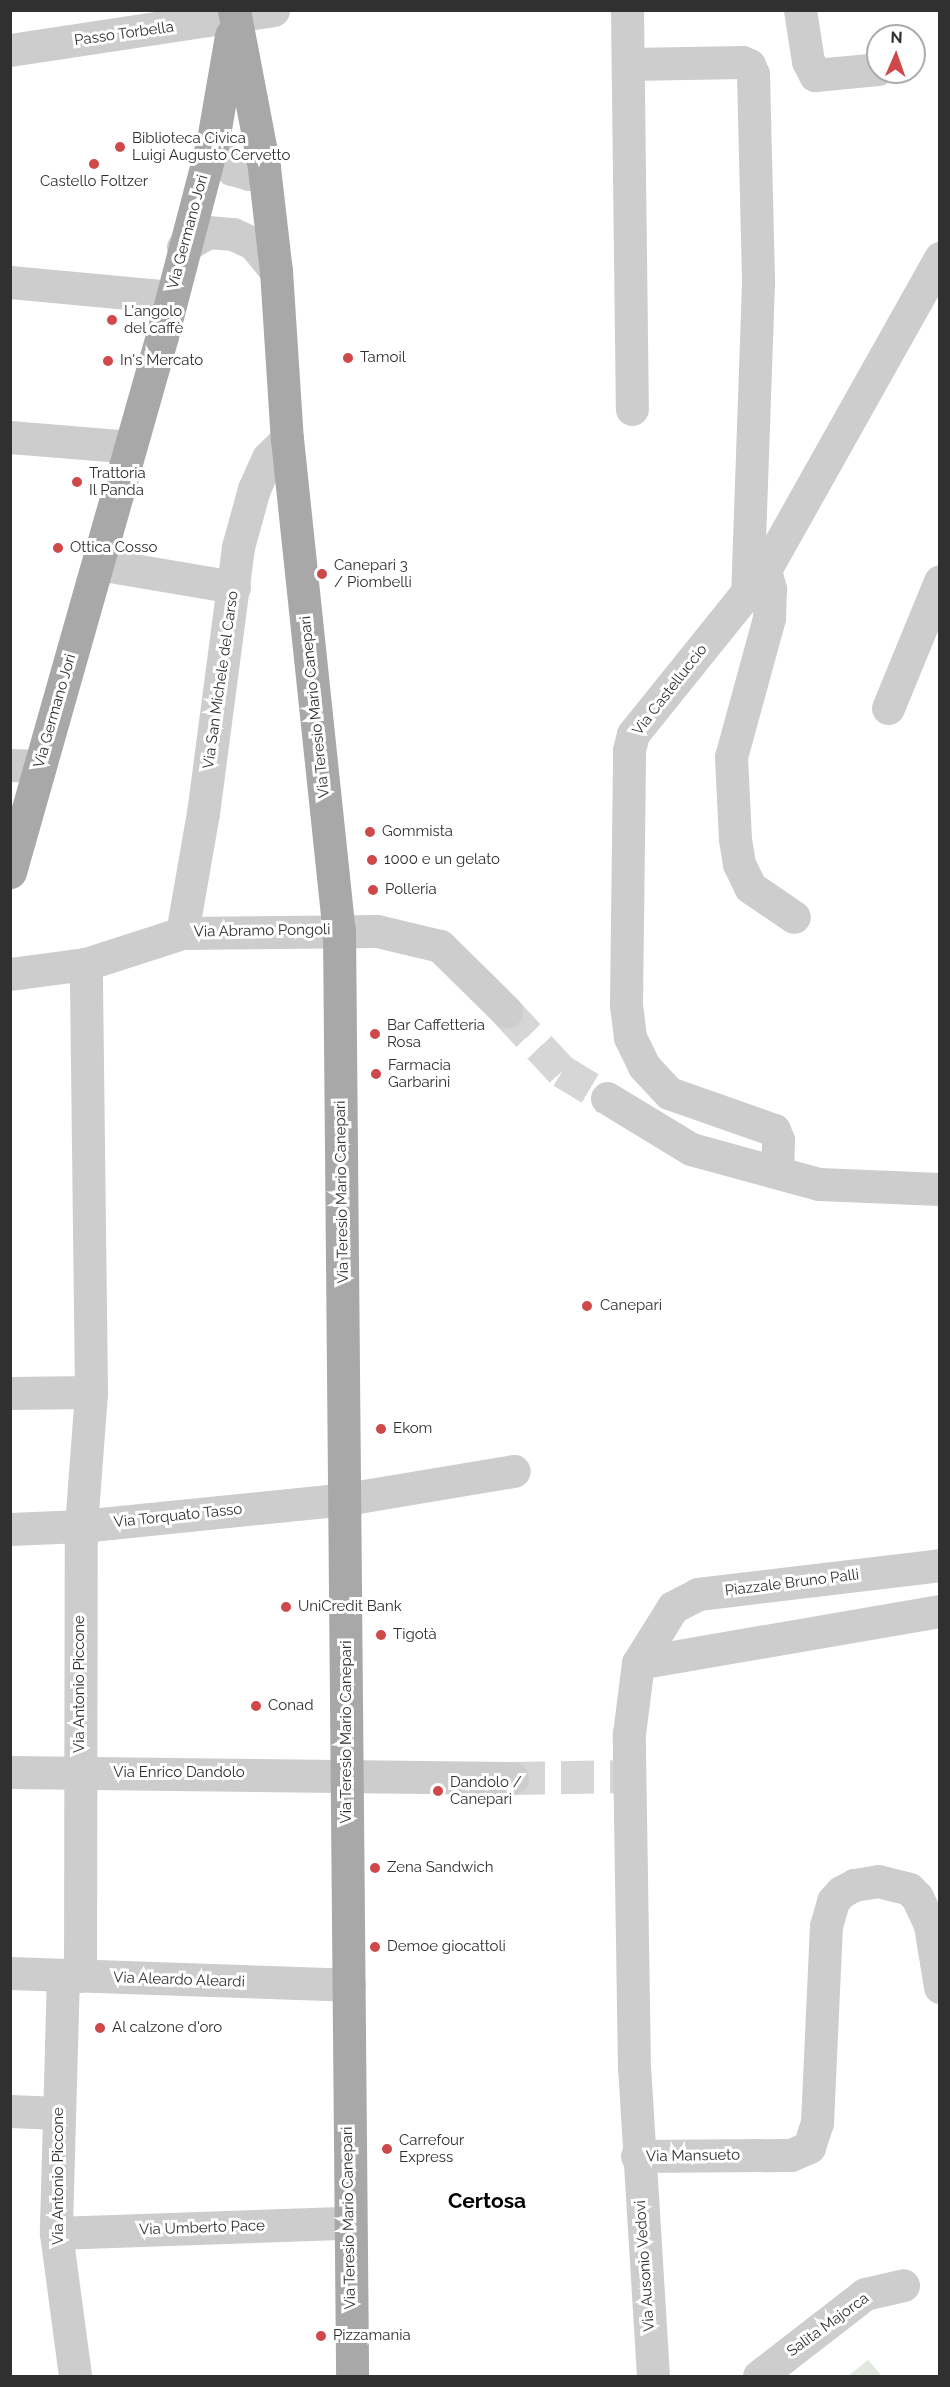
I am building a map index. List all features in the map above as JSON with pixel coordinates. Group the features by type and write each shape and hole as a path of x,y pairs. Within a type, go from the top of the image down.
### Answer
{"main road":[{"name":"Via Germano Jori","path":"10,872 25,765 98,564 131,447 213,140 234,12"},
{"name":"Via Teresio Mario Canepari","path":"234,12 264,168 276,271 287,439 339,930 346,1499 348,2223 352,2376"}],"street":[{"name":"Passo Torbella","path":"10,50 164,30 234,12 273,10"},
{"path":"627,10 630,64 632,409"},
{"path":"800,10 808,61 815,75 866,70"},
{"path":"630,64 742,63 749,65 753,74 758,283 756,581 770,589 769,618 731,758 735,839 739,864 750,888 794,917"},
{"path":"213,140 232,169 249,174 264,168"},
{"path":"183,247 208,232 233,234 254,244 276,271"},
{"name":"Via Castelluccio","path":"777,1171 778,1140 774,1130 683,1101 655,1081 634,1049 626,1005 628,750 633,734 756,581 939,258"},
{"path":"10,282 171,297"},
{"path":"10,437 131,447"},
{"name":"Via San Michele del Carso","path":"182,933 238,547 254,489 268,458 287,439"},
{"path":"98,564 234,587"},
{"path":"888,708 939,581"},
{"name":"Via Abramo Pongoli","path":"10,974 86,964 182,933 377,931 440,946 506,1011"},
{"name":"Via Antonio Piccone","path":"75,2376 56,2233 59,2113 71,1976 79,1774 81,1526 91,1392 86,964"},
{"path":"607,1098 691,1149 819,1184 939,1189"},
{"path":"10,1393 91,1392"},
{"name":"Via Torquato Tasso","path":"10,1529 81,1526 346,1499 514,1471"},
{"name":"Piazzale Bruno Palli","path":"659,1628 673,1607 698,1594 939,1565"},
{"path":"638,1663 939,1611"},
{"name":"Via Mansueto","path":"659,1628 638,1663 631,1692 630,1776 637,2156 791,2154 808,2147 816,2131 826,1926 832,1901 854,1885 878,1881 909,1889 917,1897 930,1924 939,1987"},
{"name":"Via Enrico Dandolo","path":"10,1773 347,1774 512,1778"},
{"name":"Via Aleardo Aleardi","path":"10,1973 349,1985"},
{"path":"10,2111 59,2113"},
{"name":"Via Ausonio Vedovi","path":"637,2156 653,2376"},
{"name":"Via Umberto Pace","path":"56,2233 348,2223"},
{"name":"Salita Majorca","path":"759,2376 865,2294 903,2285"}],"shaded area":[{"path":"868,2360 882,2376 848,2376"}],"tunnel":[{"path":"506,1011 562,1071 607,1098"},
{"path":"512,1778 630,1776"}],"place":[{"name":"Biblioteca Civica Luigi Augusto Cervetto","path":"120,147"},
{"name":"Castello Foltzer","path":"94,164"},
{"name":"L'angolo del caffè","path":"112,320"},
{"name":"Tamoil","path":"348,358"},
{"name":"In's Mercato","path":"108,361"},
{"name":"Trattoria Il Panda","path":"77,482"},
{"name":"Ottica Cosso","path":"58,548"},
{"name":"Canepari 3 / Piombelli","path":"322,574"},
{"name":"Gommista","path":"370,832"},
{"name":"1000 e un gelato","path":"372,860"},
{"name":"Polleria","path":"373,890"},
{"name":"Bar Caffetteria Rosa","path":"375,1034"},
{"name":"Farmacia Garbarini","path":"376,1074"},
{"name":"Canepari","path":"587,1306"},
{"name":"Ekom","path":"381,1429"},
{"name":"UniCredit Bank","path":"286,1607"},
{"name":"Tigotà","path":"381,1635"},
{"name":"Conad","path":"256,1706"},
{"name":"Dandolo / Canepari","path":"438,1791"},
{"name":"Zena Sandwich","path":"375,1868"},
{"name":"Demoe giocattoli","path":"375,1947"},
{"name":"Al calzone d'oro","path":"100,2028"},
{"name":"Carrefour Express","path":"387,2149"},
{"name":"Pizzamania","path":"321,2336"}],"district":[{"name":"Certosa","path":"487,2201"}]}
